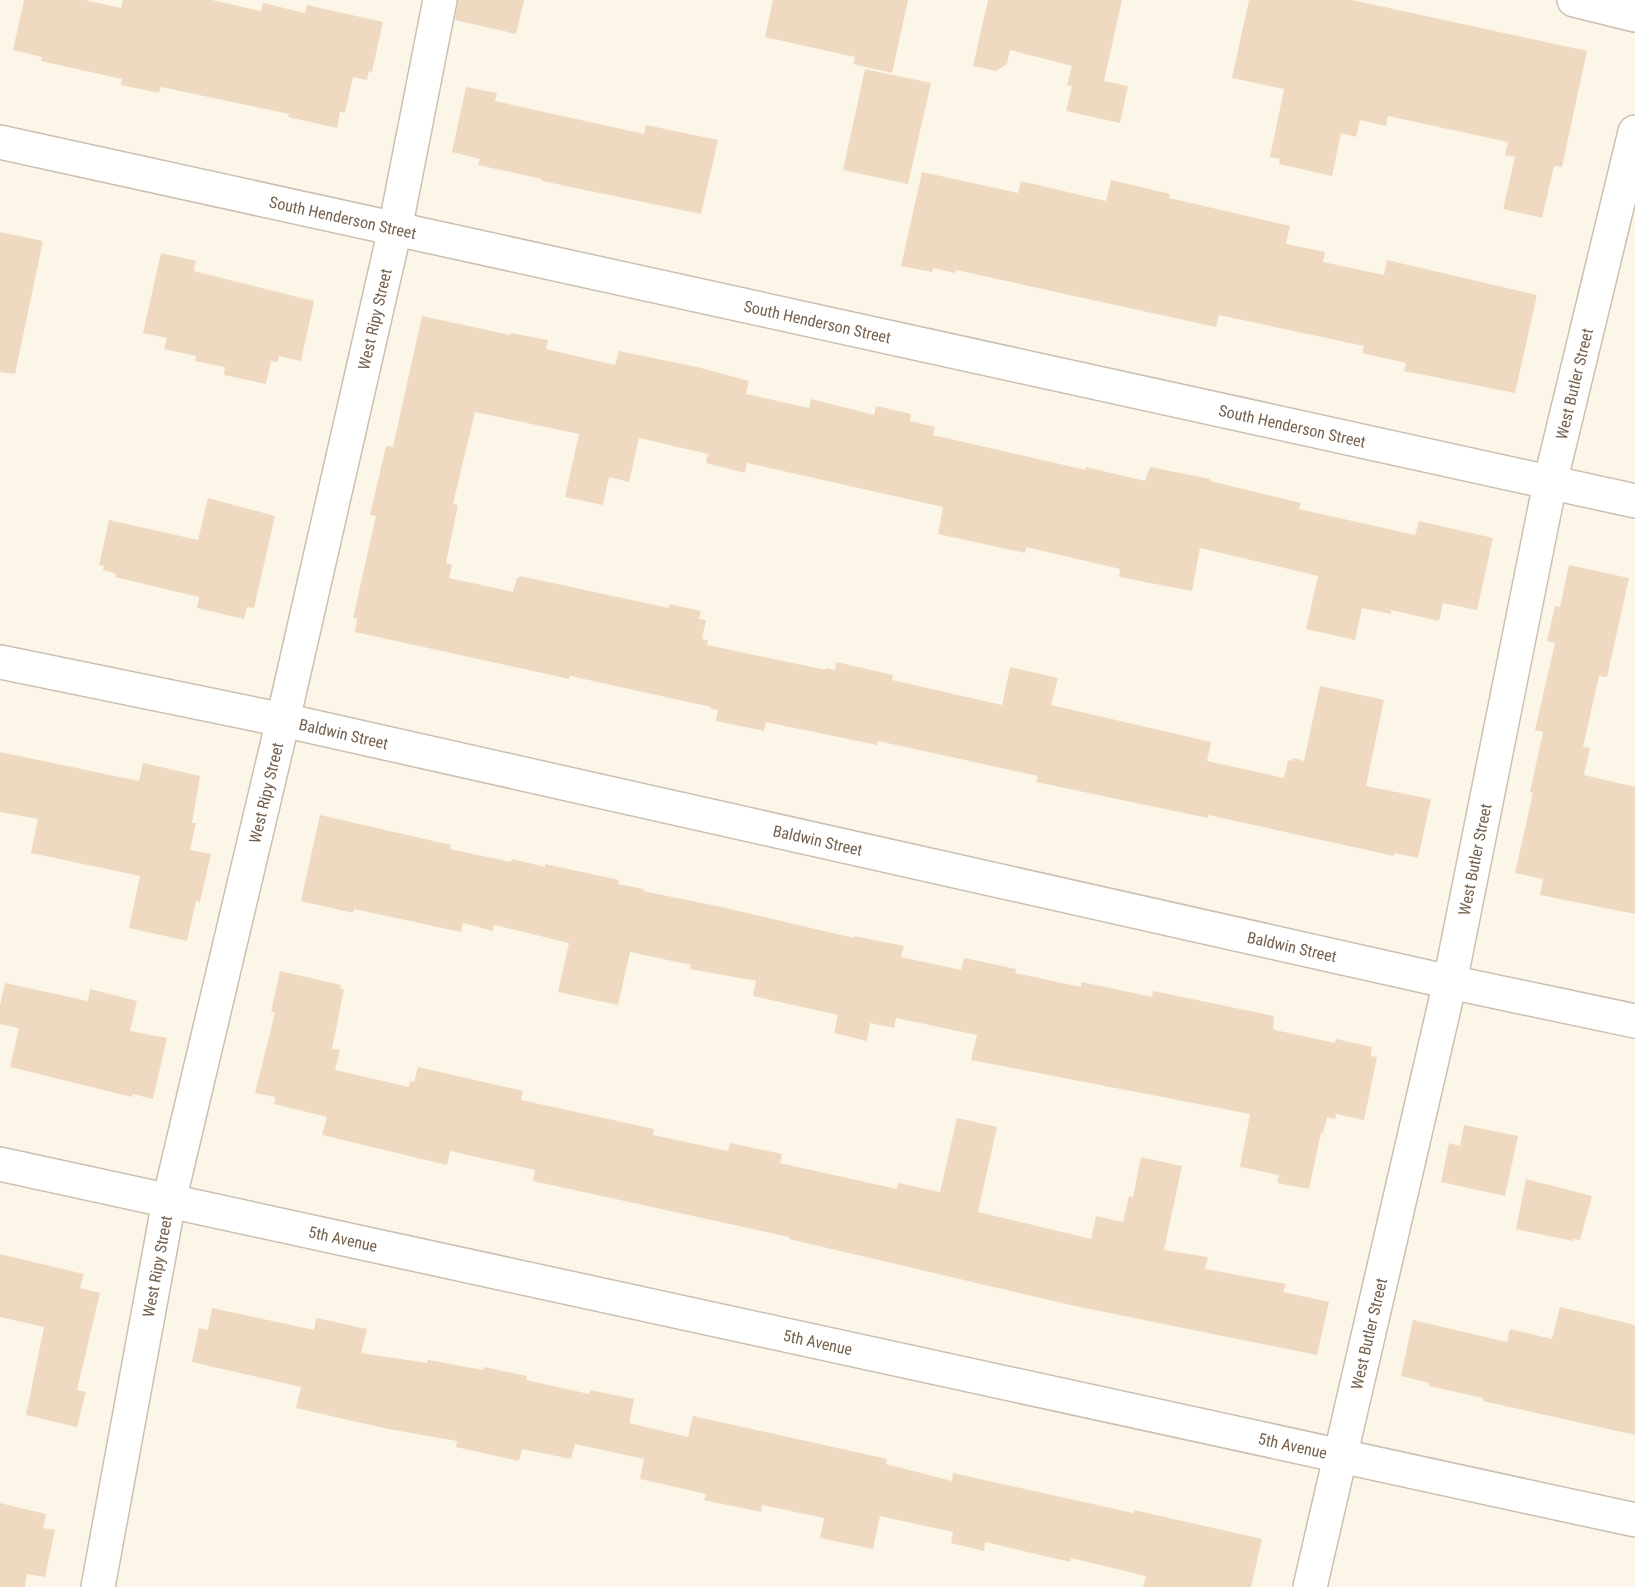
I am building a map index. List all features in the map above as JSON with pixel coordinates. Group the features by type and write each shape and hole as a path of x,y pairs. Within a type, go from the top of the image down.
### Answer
{"street":[{"name":"West Ripy Street","path":"98,1587 169,1201 283,720 395,229 440,0"},
{"path":"1574,0 1635,15"},
{"name":"West Butler Street","path":"1310,1587 1450,982 1550,483 1635,132"},
{"name":"South Henderson Street","path":"0,142 1635,501"},
{"name":"Baldwin Street","path":"0,662 283,720 1450,982 1635,1021"},
{"name":"5th Avenue","path":"0,1164 1635,1520"}],"building":[{"path":"24,0 85,0 121,8 123,0 212,0 261,11 263,3 305,13 307,5 383,22 372,72 369,71 367,80 353,77 345,113 340,112 337,128 288,117 289,114 161,87 159,93 121,85 122,79 41,61 42,57 13,50"},
{"path":"458,0 524,0 516,34 455,20"},
{"path":"773,0 908,0 892,73 853,64 855,57 765,37"},
{"path":"988,0 1122,0 1104,81 1128,86 1120,123 1066,111 1072,86 1067,85 1072,66 1010,50 1007,64 996,71 973,66"},
{"path":"1249,0 1352,0 1587,51 1562,167 1554,166 1542,218 1503,209 1515,157 1505,155 1508,142 1388,116 1386,126 1360,120 1356,137 1341,133 1332,176 1279,164 1280,159 1270,157 1284,89 1232,78"},
{"path":"865,69 931,83 908,184 843,170"},
{"path":"466,87 497,93 495,101 644,134 646,125 718,140 701,214 542,181 542,179 478,165 480,159 452,152"},
{"path":"922,172 1018,193 1021,181 1106,201 1111,180 1170,194 1169,198 1290,226 1286,244 1325,252 1323,262 1384,275 1387,260 1537,295 1515,393 1404,371 1406,363 1362,353 1364,346 1219,315 1216,327 956,270 955,273 933,268 932,272 901,266"},
{"path":"0,232 43,241 15,374 0,372"},
{"path":"161,253 196,261 194,271 314,301 301,361 279,356 278,362 271,361 266,384 224,375 225,367 195,361 196,356 164,349 167,338 143,333"},
{"path":"422,316 510,335 511,333 548,340 546,349 615,365 619,351 697,367 749,381 746,394 809,408 811,399 874,415 876,406 911,414 910,421 935,427 933,435 1086,470 1086,467 1145,481 1150,467 1210,479 1210,481 1301,503 1299,509 1415,535 1419,521 1493,538 1477,610 1443,603 1439,621 1391,610 1391,614 1362,608 1355,640 1306,629 1318,576 1200,548 1192,591 1119,577 1120,569 1026,547 1025,553 938,534 943,507 747,463 745,473 706,463 708,454 639,438 629,482 609,477 603,505 565,497 579,434 475,412 453,504 458,505 446,563 452,565 449,578 513,592 517,578 520,576 669,608 669,604 701,611 699,619 706,620 702,639 708,640 707,645 826,670 826,668 835,670 836,662 893,675 892,680 1002,705 1010,667 1058,678 1051,705 1211,742 1207,761 1284,778 1288,760 1292,761 1293,758 1304,761 1320,686 1384,700 1366,786 1431,799 1418,858 1394,853 1394,856 1208,815 1208,818 1036,782 1038,776 878,741 877,745 766,722 764,731 716,721 718,710 711,709 711,707 570,676 569,679 355,632 357,618 353,618 376,516 370,515 386,446 393,447"},
{"path":"208,498 275,516 254,608 247,607 244,619 197,608 199,597 115,577 116,574 103,570 104,566 99,565 109,520 198,540"},
{"path":"1569,565 1629,578 1607,677 1599,676 1583,747 1590,748 1584,775 1635,787 1635,914 1540,895 1543,879 1515,873 1533,793 1530,792 1543,732 1535,730 1555,643 1547,641 1555,606 1560,607"},
{"path":"0,752 139,781 143,763 200,776 192,823 196,823 190,850 211,854 200,902 196,901 187,941 129,928 140,876 31,853 38,819 0,812"},
{"path":"320,815 451,845 450,849 511,862 512,859 545,867 545,864 619,880 618,884 644,889 643,891 854,938 854,936 904,946 901,957 961,970 964,958 1016,969 1015,973 1081,987 1082,982 1152,997 1153,991 1274,1016 1273,1028 1275,1030 1335,1043 1336,1039 1372,1047 1371,1056 1377,1057 1364,1120 1336,1114 1335,1119 1327,1117 1323,1133 1321,1133 1309,1189 1277,1183 1279,1175 1240,1167 1250,1114 971,1060 977,1035 896,1018 894,1028 870,1023 867,1041 834,1033 838,1015 753,996 756,981 690,969 691,965 630,952 618,1005 558,992 569,943 494,925 493,931 463,923 461,932 354,909 353,913 301,901"},
{"path":"280,971 341,985 340,989 344,989 332,1049 340,1050 335,1070 409,1087 410,1081 414,1082 418,1067 523,1091 521,1100 654,1129 653,1135 728,1151 730,1143 782,1154 780,1163 897,1189 898,1183 940,1192 957,1118 997,1127 978,1212 1091,1239 1096,1216 1123,1222 1129,1196 1133,1197 1141,1157 1182,1166 1164,1250 1208,1257 1205,1269 1286,1284 1283,1292 1329,1302 1317,1355 1075,1306 789,1239 789,1237 533,1181 535,1170 450,1151 447,1165 322,1135 327,1117 274,1104 275,1097 255,1093 275,1013 271,1012"},
{"path":"5,983 88,1001 90,989 137,1001 130,1031 167,1038 153,1099 132,1094 132,1097 10,1067 19,1028 0,1024 0,1005"},
{"path":"1464,1125 1518,1136 1505,1196 1441,1182 1449,1143 1460,1146"},
{"path":"1526,1179 1592,1196 1580,1240 1573,1239 1573,1241 1516,1229"},
{"path":"0,1254 84,1274 80,1288 100,1293 77,1390 86,1392 77,1427 26,1415 44,1327 0,1317"},
{"path":"1560,1307 1635,1325 1635,1435 1483,1401 1483,1398 1429,1386 1429,1383 1401,1376 1413,1320 1507,1342 1510,1329 1552,1339"},
{"path":"212,1308 314,1330 316,1318 367,1329 361,1353 427,1363 428,1360 483,1370 484,1367 527,1376 526,1380 589,1394 590,1390 634,1399 629,1423 688,1437 693,1416 887,1459 886,1464 952,1481 953,1473 1262,1539 1251,1587 1143,1587 1146,1576 1071,1558 1070,1562 985,1542 984,1551 951,1543 953,1532 880,1516 873,1549 820,1538 824,1518 762,1505 761,1512 704,1500 706,1494 640,1479 644,1459 575,1444 571,1459 522,1449 519,1461 456,1447 457,1441 388,1429 296,1408 301,1387 192,1362 199,1328 208,1330"},
{"path":"0,1503 46,1514 43,1528 55,1530 45,1577 27,1574 25,1587 0,1587"}]}
